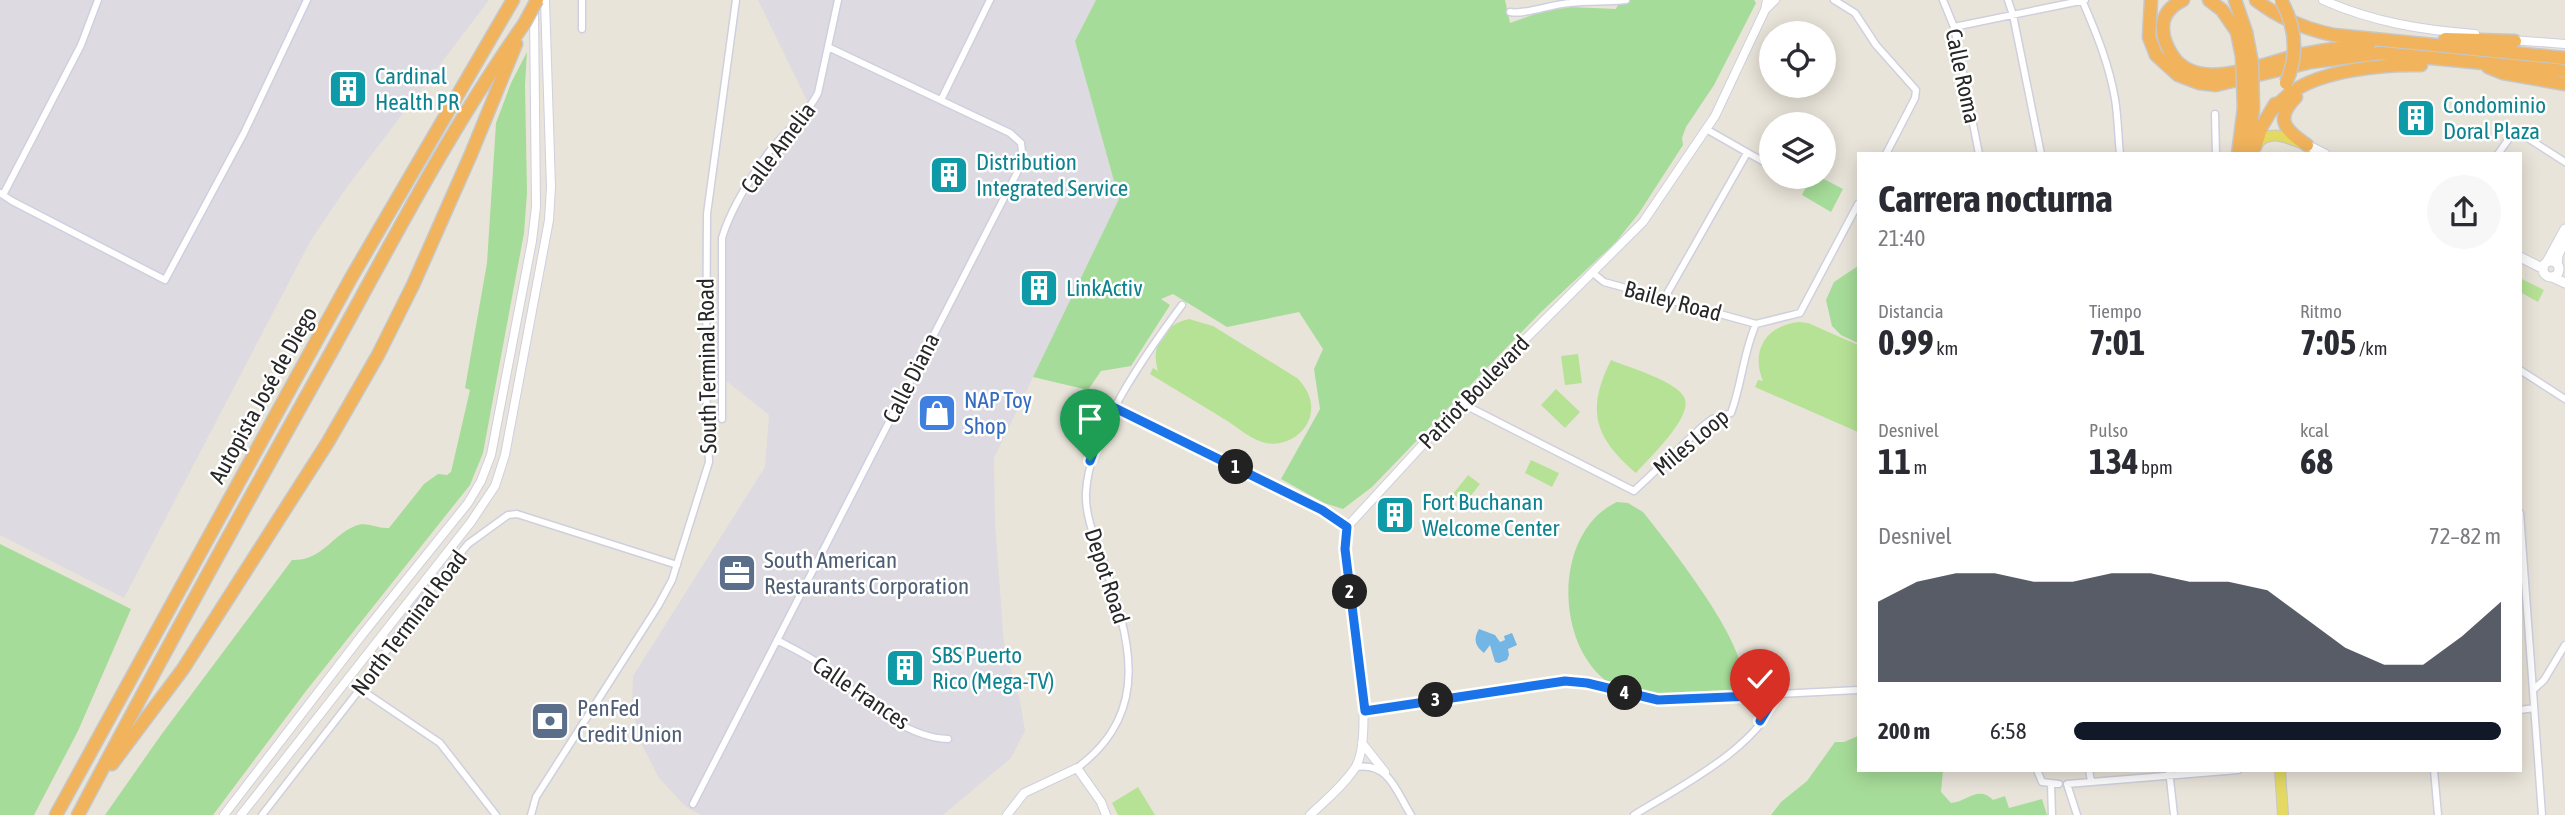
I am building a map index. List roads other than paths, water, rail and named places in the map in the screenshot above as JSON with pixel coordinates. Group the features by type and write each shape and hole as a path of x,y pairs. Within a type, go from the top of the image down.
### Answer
{"highway":[{"name":"Autopista José de Diego","path":"87,799 183,669 328,442 378,355 413,285 536,0"},
{"path":"2151,0 2149,37 2156,55 2178,75 2199,83 2216,85 2325,50 2390,41"},
{"path":"2158,0 2155,34 2165,63"},
{"path":"2183,0 2169,9 2163,22 2167,47 2176,61 2189,70 2205,75 2238,76 2360,54 2380,53 2565,71"},
{"path":"2209,0 2242,32"},
{"path":"2225,0 2242,32"},
{"path":"2235,0 2242,32 2252,152"},
{"path":"2256,0 2277,15 2298,25 2347,37 2565,58"},
{"path":"2252,152 2294,62 2295,46 2290,19 2281,0"},
{"name":"Autopista José de Diego","path":"56,815 351,278 510,5"},
{"name":"Autopista José de Diego","path":"78,815 364,291 494,66 524,24"},
{"path":"2347,37 2383,33 2515,41"},
{"path":"2272,110 2293,91 2319,80 2389,65 2424,65 2466,60 2503,73 2565,84"},
{"path":"2307,145 2289,133 2284,116 2295,98 2319,80"},
{"path":"2238,152 2248,108"}],"main road":[{"path":"2252,152 2261,139 2275,135 2321,152"},
{"path":"2554,269 2565,229"},
{"path":"2554,269 2565,241"},
{"path":"2522,258 2554,269 2565,283"},
{"path":"2280,772 2283,815"}],"street":[{"path":"98,0 81,45 2,194 165,280 244,133 307,0"},
{"path":"224,815 400,586 468,503 487,467 532,241 536,207 536,0"},
{"path":"241,815 471,522 495,486 505,455 549,220 551,187 545,0"},
{"path":"582,0 582,29"},
{"name":"South Terminal Road","path":"531,815 536,797 658,606 677,565 709,461 706,388 707,214 736,0"},
{"name":"Calle Amelia","path":"722,419 722,238 727,219 769,153 812,105 818,93 838,0"},
{"path":"942,100 990,0"},
{"path":"1510,12 1518,14 1572,2 1626,0"},
{"path":"1764,0 1765,10"},
{"path":"1765,10 1776,0"},
{"path":"1834,0 1856,13 1876,46 1916,90 1916,98 1887,152"},
{"name":"Calle Roma","path":"1943,0 1954,27 1979,152"},
{"path":"2008,0 2040,152"},
{"path":"1954,27 2083,0 2099,38 2115,99 2120,152"},
{"path":"2323,0 2392,24 2497,36 2515,41 2565,44"},
{"name":"Patriot Boulevard","path":"1347,527 1461,403 1643,222 1715,116 1765,10"},
{"name":"Calle Diana","path":"693,804 1023,161 1021,144 1010,133 828,47"},
{"path":"2215,114 2216,152"},
{"path":"1706,129 1759,160"},
{"path":"2499,152 2515,130 2565,162"},
{"path":"1664,299 1747,153"},
{"path":"1756,324 1800,313 1857,206"},
{"name":"Bailey Road","path":"1593,273 1604,282 1756,324"},
{"name":"Depot Road","path":"1007,815 1024,793 1077,768 1091,757 1121,717 1129,667 1125,628 1089,522 1086,495 1090,461 1115,408 1182,305"},
{"name":"Miles Loop","path":"1461,403 1633,491 1703,426 1712,419 1731,413 1738,394 1749,340 1756,324"},
{"path":"2522,371 2565,399"},
{"path":"1115,408 1322,510 1347,527 1345,549 1365,711 1362,742 1356,768 1310,815"},
{"name":"North Terminal Road","path":"262,815 360,689 422,600 468,544 508,515 517,514 677,565"},
{"path":"2522,540 2542,815"},
{"name":"Calle Frances","path":"777,640 814,660 892,719 932,738 948,739"},
{"path":"2533,690 2544,680 2565,645"},
{"path":"1365,711 1565,681 1587,683 1658,700 1857,690"},
{"path":"360,689 440,743 496,815"},
{"path":"1634,815 1733,753 1760,721 1776,695"},
{"path":"2522,710 2534,708"},
{"path":"1362,742 1385,772 1411,815"},
{"path":"1356,768 1373,766 1385,772"},
{"path":"1077,768 1101,802 1106,815"},
{"path":"2038,772 2042,782 2055,784 2052,815"},
{"path":"2089,772 2091,782"},
{"path":"2077,815 2067,784 2192,772"},
{"path":"2434,772 2438,815"},
{"path":"2169,773 2174,815"}],"water":[{"path":"1479,629 1495,635 1500,642 1505,640 1504,636 1512,633 1517,645 1508,649 1507,660 1495,662 1490,645 1484,653 1481,650 1476,639"}],"place":[{"name":"Cardinal Health PR","path":"348,89"},
{"name":"Condominio Doral Plaza","path":"2416,118"},
{"name":"Distribution Integrated Service","path":"949,175"},
{"name":"LinkActiv","path":"1039,288"},
{"name":"NAP Toy Shop","path":"937,413"},
{"name":"Fort Buchanan Welcome Center","path":"1395,515"},
{"name":"South American Restaurants Corporation","path":"737,573"},
{"name":"SBS Puerto Rico (Mega-TV)","path":"905,668"},
{"name":"PenFed Credit Union","path":"550,721"}]}
